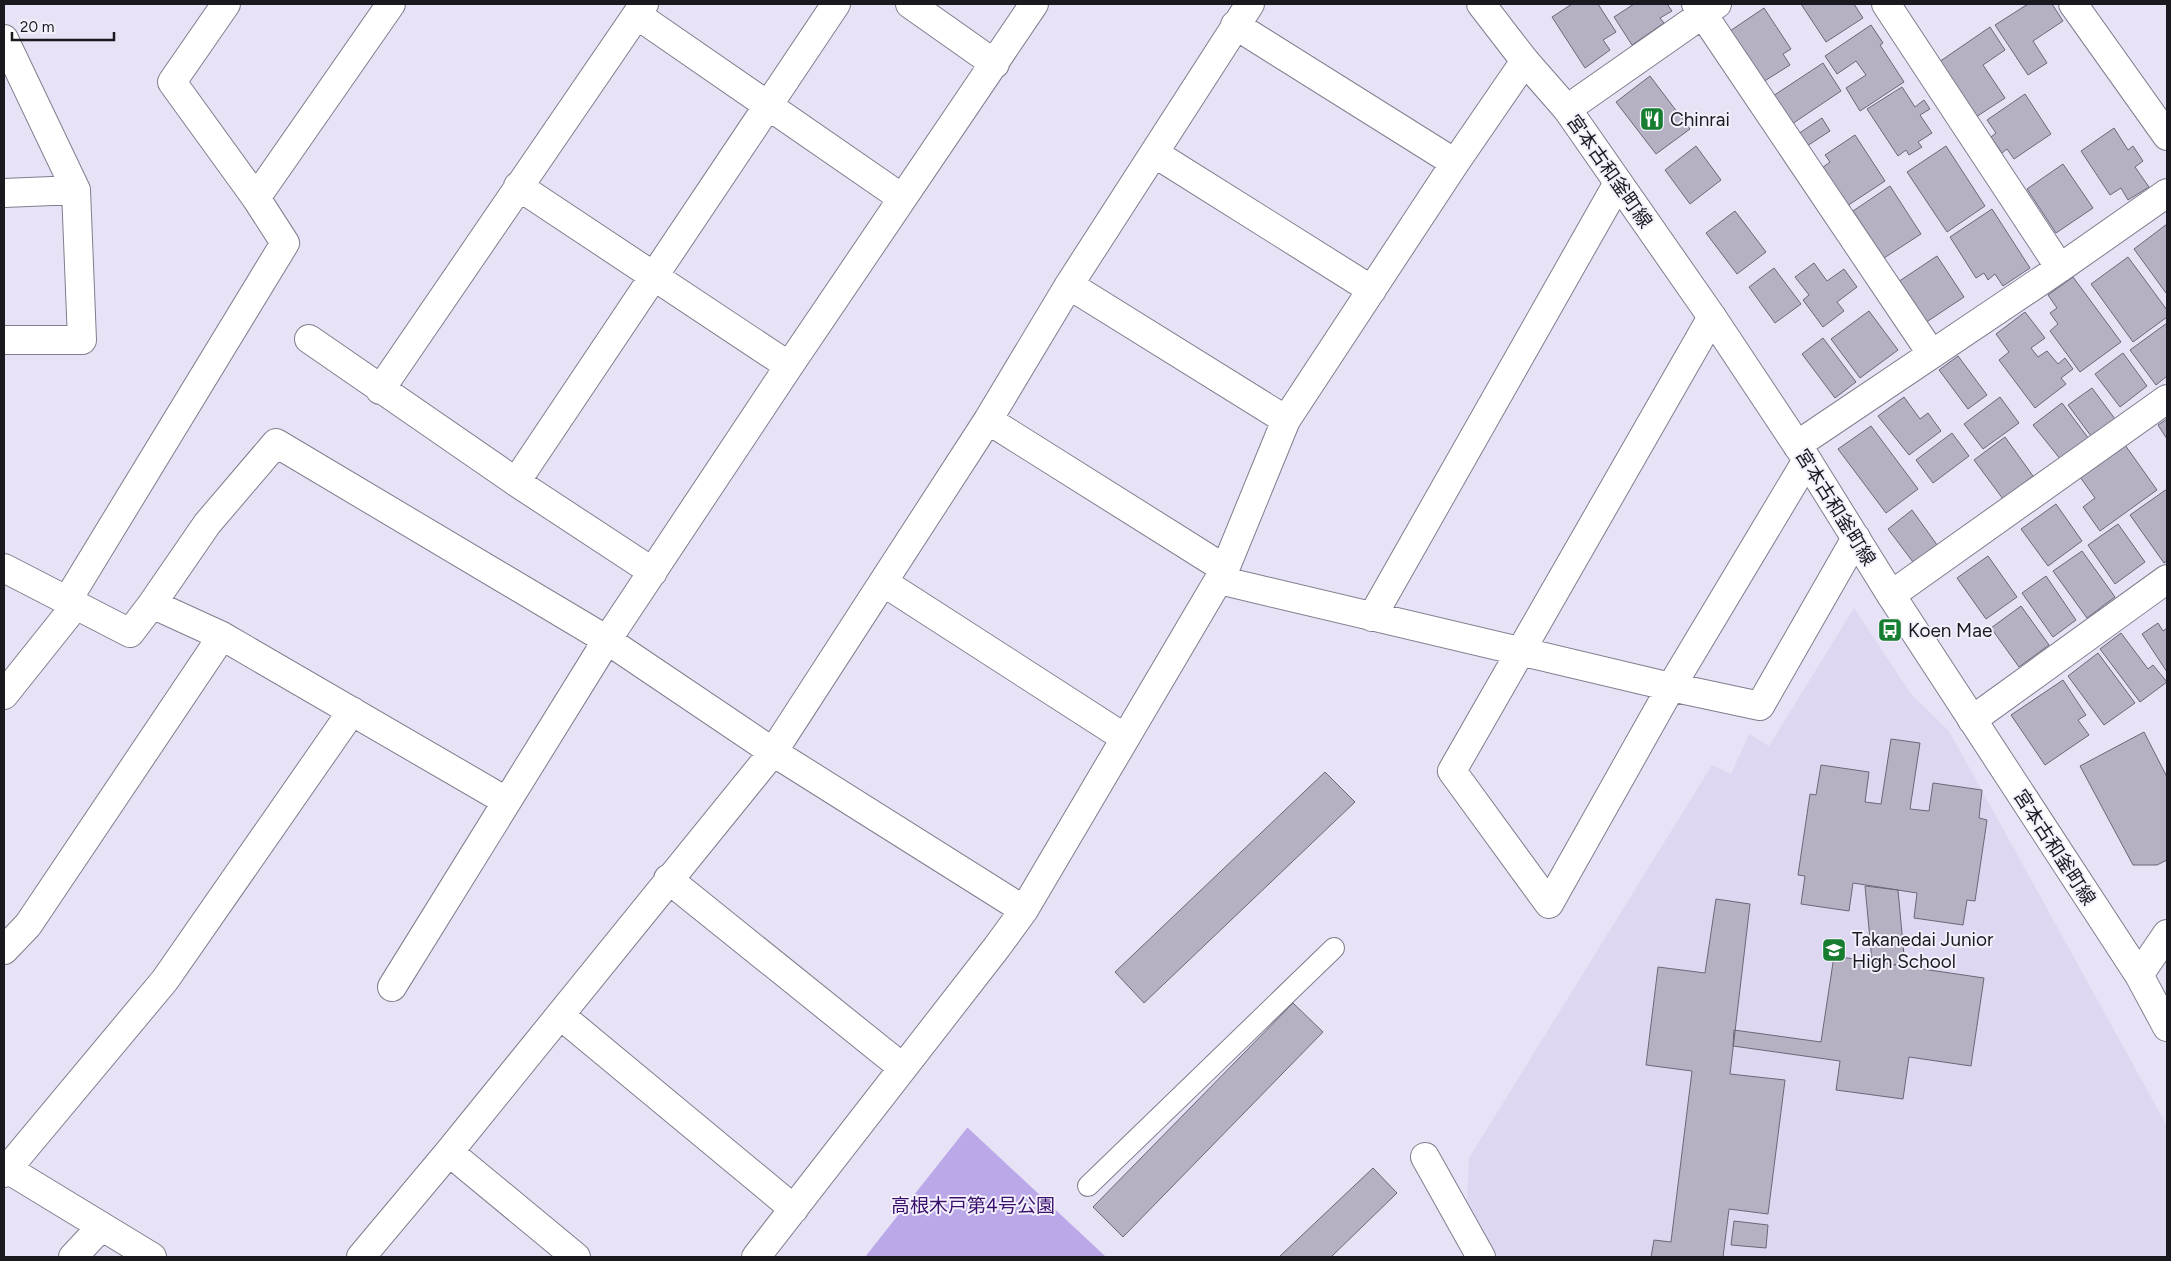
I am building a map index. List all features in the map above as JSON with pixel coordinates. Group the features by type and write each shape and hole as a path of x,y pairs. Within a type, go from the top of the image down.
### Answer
{"street":[{"path":"4,695 71,604 285,243 256,198 172,82 226,4"},
{"path":"256,198 390,4"},
{"path":"516,482 766,105 836,4"},
{"path":"910,4 995,64"},
{"path":"392,987 607,640 789,366 1034,4"},
{"name":"宮本古和釜町線","path":"1481,4 1524,61 1567,109 1712,317 2139,975 2167,1027"},
{"path":"1886,4 2060,268"},
{"path":"2073,4 2167,136"},
{"path":"1567,109 1706,7 1931,353"},
{"path":"380,390 641,9 766,105 902,198"},
{"path":"361,1257 449,1152 668,879 773,752 988,420 1069,285 1242,14 1455,163"},
{"path":"4,340 82,340 76,190 7,52"},
{"path":"756,1257 1024,910 1222,575 1286,420 1524,61"},
{"path":"1154,153 1372,290"},
{"path":"1372,617 1618,183"},
{"path":"518,186 789,366"},
{"path":"4,193 76,190"},
{"path":"1712,317 1452,771 1549,904 1802,453 1931,353 2060,268 2167,193"},
{"path":"1069,285 1286,420"},
{"path":"309,339 380,390 653,572"},
{"path":"1891,595 2167,399"},
{"path":"988,420 1222,575 1372,617 1671,688 1760,706 1856,538"},
{"path":"4,568 130,633 207,524 276,442 607,640 773,752 1024,910"},
{"path":"1972,720 2167,579"},
{"path":"883,582 1125,738"},
{"path":"152,604 222,636 506,801"},
{"path":"4,950 28,924 222,636"},
{"path":"152,1257 5,1170 165,980 352,710"},
{"path":"668,879 903,1068"},
{"path":"2139,975 2167,934"},
{"path":"2139,975 2167,958"},
{"path":"560,1015 794,1209"},
{"path":"449,1152 576,1257"},
{"path":"1425,1157 1474,1254"},
{"path":"73,1257 101,1227"}],"lane":[{"path":"1088,1186 1334,948"}],"shaded area":[{"name":"Takanedai Junior High School","path":"1854,608 1911,694 1949,731 2167,1126 2167,1257 1497,1257 1467,1202 1469,1158 1712,765 1731,774 1749,734 1769,746"}],"green space":[{"name":"高根木戸第4号公園","path":"968,1128 1106,1257 865,1257"}],"building":[{"path":"1572,4 1598,4 1616,32 1603,40 1610,50 1585,68 1552,17"},
{"path":"1634,4 1667,4 1672,11 1660,18 1664,23 1632,45 1614,17"},
{"path":"1801,4 1854,4 1863,18 1826,42"},
{"path":"2028,4 2052,4 2063,21 2033,41 2047,63 2028,75 1995,25"},
{"path":"1764,8 1791,49 1783,54 1790,65 1763,82 1730,31"},
{"path":"1871,25 1883,43 1880,45 1904,82 1860,111 1846,88 1866,75 1856,61 1837,74 1825,56"},
{"path":"1990,27 2005,50 1983,65 2005,98 1976,117 1939,62"},
{"path":"1823,63 1841,91 1792,124 1773,96"},
{"path":"1650,76 1690,129 1656,154 1616,102"},
{"path":"1902,87 1915,107 1924,100 1930,109 1920,115 1932,133 1918,142 1922,147 1909,155 1906,150 1898,156 1867,109"},
{"path":"2025,94 2051,134 2014,159 2007,149 2002,153 1991,137 1996,133 1987,120"},
{"path":"1822,118 1830,131 1807,146 1798,134"},
{"path":"2114,128 2128,150 2133,146 2143,161 2135,167 2149,187 2128,200 2121,188 2110,195 2081,151"},
{"path":"1855,135 1885,181 1847,206 1822,168 1830,162 1825,155"},
{"path":"1696,146 1721,180 1690,204 1665,170"},
{"path":"1946,146 1985,206 1947,232 1907,172"},
{"path":"2063,164 2093,208 2056,233 2027,189"},
{"path":"1890,186 1921,234 1884,258 1853,211"},
{"path":"1992,209 2030,268 2003,286 1995,274 1988,280 1984,273 1976,278 1950,237"},
{"path":"1735,211 1766,252 1737,274 1706,233"},
{"path":"2167,224 2167,293 2166,293 2134,249"},
{"path":"1937,256 1964,297 1925,323 1898,282"},
{"path":"2128,257 2167,310 2167,317 2133,342 2091,284"},
{"path":"1814,263 1827,281 1844,269 1857,287 1837,302 1844,311 1823,327 1803,300 1809,295 1795,277"},
{"path":"1774,268 1801,304 1775,323 1749,287"},
{"path":"2073,277 2121,342 2080,372 2050,331 2058,324 2050,313 2057,308 2048,295"},
{"path":"1869,311 1898,350 1860,378 1831,339"},
{"path":"2025,312 2045,338 2031,348 2038,357 2047,351 2058,364 2065,358 2073,369 2061,378 2066,384 2035,408 1999,360 2009,352 1996,334"},
{"path":"2167,323 2167,376 2156,385 2130,350"},
{"path":"1823,338 1856,382 1835,398 1802,354"},
{"path":"2123,353 2147,386 2120,407 2095,374"},
{"path":"1958,356 1987,395 1968,409 1939,370"},
{"path":"2092,388 2115,419 2091,436 2068,405"},
{"path":"1904,397 1920,419 1928,413 1941,431 1909,455 1878,416"},
{"path":"2000,397 2019,423 1983,449 1964,424"},
{"path":"2062,403 2089,439 2061,460 2033,425"},
{"path":"2167,419 2167,439 2158,425"},
{"path":"1871,426 1918,489 1886,513 1838,449"},
{"path":"1952,433 1969,456 1933,483 1916,460"},
{"path":"2005,437 2033,476 2003,499 1974,460"},
{"path":"2125,445 2157,490 2100,531 2083,507 2095,498 2080,477"},
{"path":"2167,489 2167,561 2164,563 2130,515"},
{"path":"2056,504 2082,541 2048,566 2021,529"},
{"path":"1912,510 1940,549 1916,566 1888,529"},
{"path":"2118,524 2145,562 2115,584 2088,545"},
{"path":"2082,551 2115,597 2087,618 2053,571"},
{"path":"1988,556 2017,597 1986,619 1957,578"},
{"path":"2046,576 2076,620 2053,637 2022,593"},
{"path":"2021,606 2049,645 2019,667 1991,628"},
{"path":"2158,623 2163,631 2167,628 2167,672 2142,634"},
{"path":"2121,633 2148,669 2153,665 2167,682 2140,702 2100,649"},
{"path":"2098,653 2135,703 2104,725 2068,676"},
{"path":"2063,680 2086,715 2078,720 2089,735 2045,765 2011,715"},
{"path":"2144,732 2167,777 2167,860 2157,865 2133,865 2080,766"},
{"path":"1891,739 1920,743 1910,809 1929,811 1933,783 1982,790 1979,818 1987,820 1975,901 1967,900 1963,925 1914,918 1917,893 1853,883 1849,911 1801,904 1805,876 1798,875 1810,794 1816,795 1821,765 1869,772 1865,802 1881,804"},
{"path":"1325,772 1355,802 1144,1003 1115,972"},
{"path":"1865,886 1898,890 1905,966 1872,961"},
{"path":"1716,899 1750,904 1730,1074 1785,1080 1768,1214 1729,1209 1723,1257 1651,1257 1654,1240 1671,1242 1692,1071 1646,1065 1658,967 1705,973"},
{"path":"1834,956 1984,978 1971,1066 1909,1057 1903,1099 1836,1090 1840,1061 1733,1046 1734,1030 1821,1042"},
{"path":"1293,1003 1323,1032 1123,1237 1093,1207"},
{"path":"1373,1168 1397,1193 1331,1257 1279,1257"},
{"path":"1734,1221 1768,1225 1766,1248 1731,1245"}],"place":[{"name":"Chinrai","path":"1652,119"},
{"name":"Koen Mae","path":"1890,630"},
{"name":"Takanedai Junior High School","path":"1834,950"}]}
